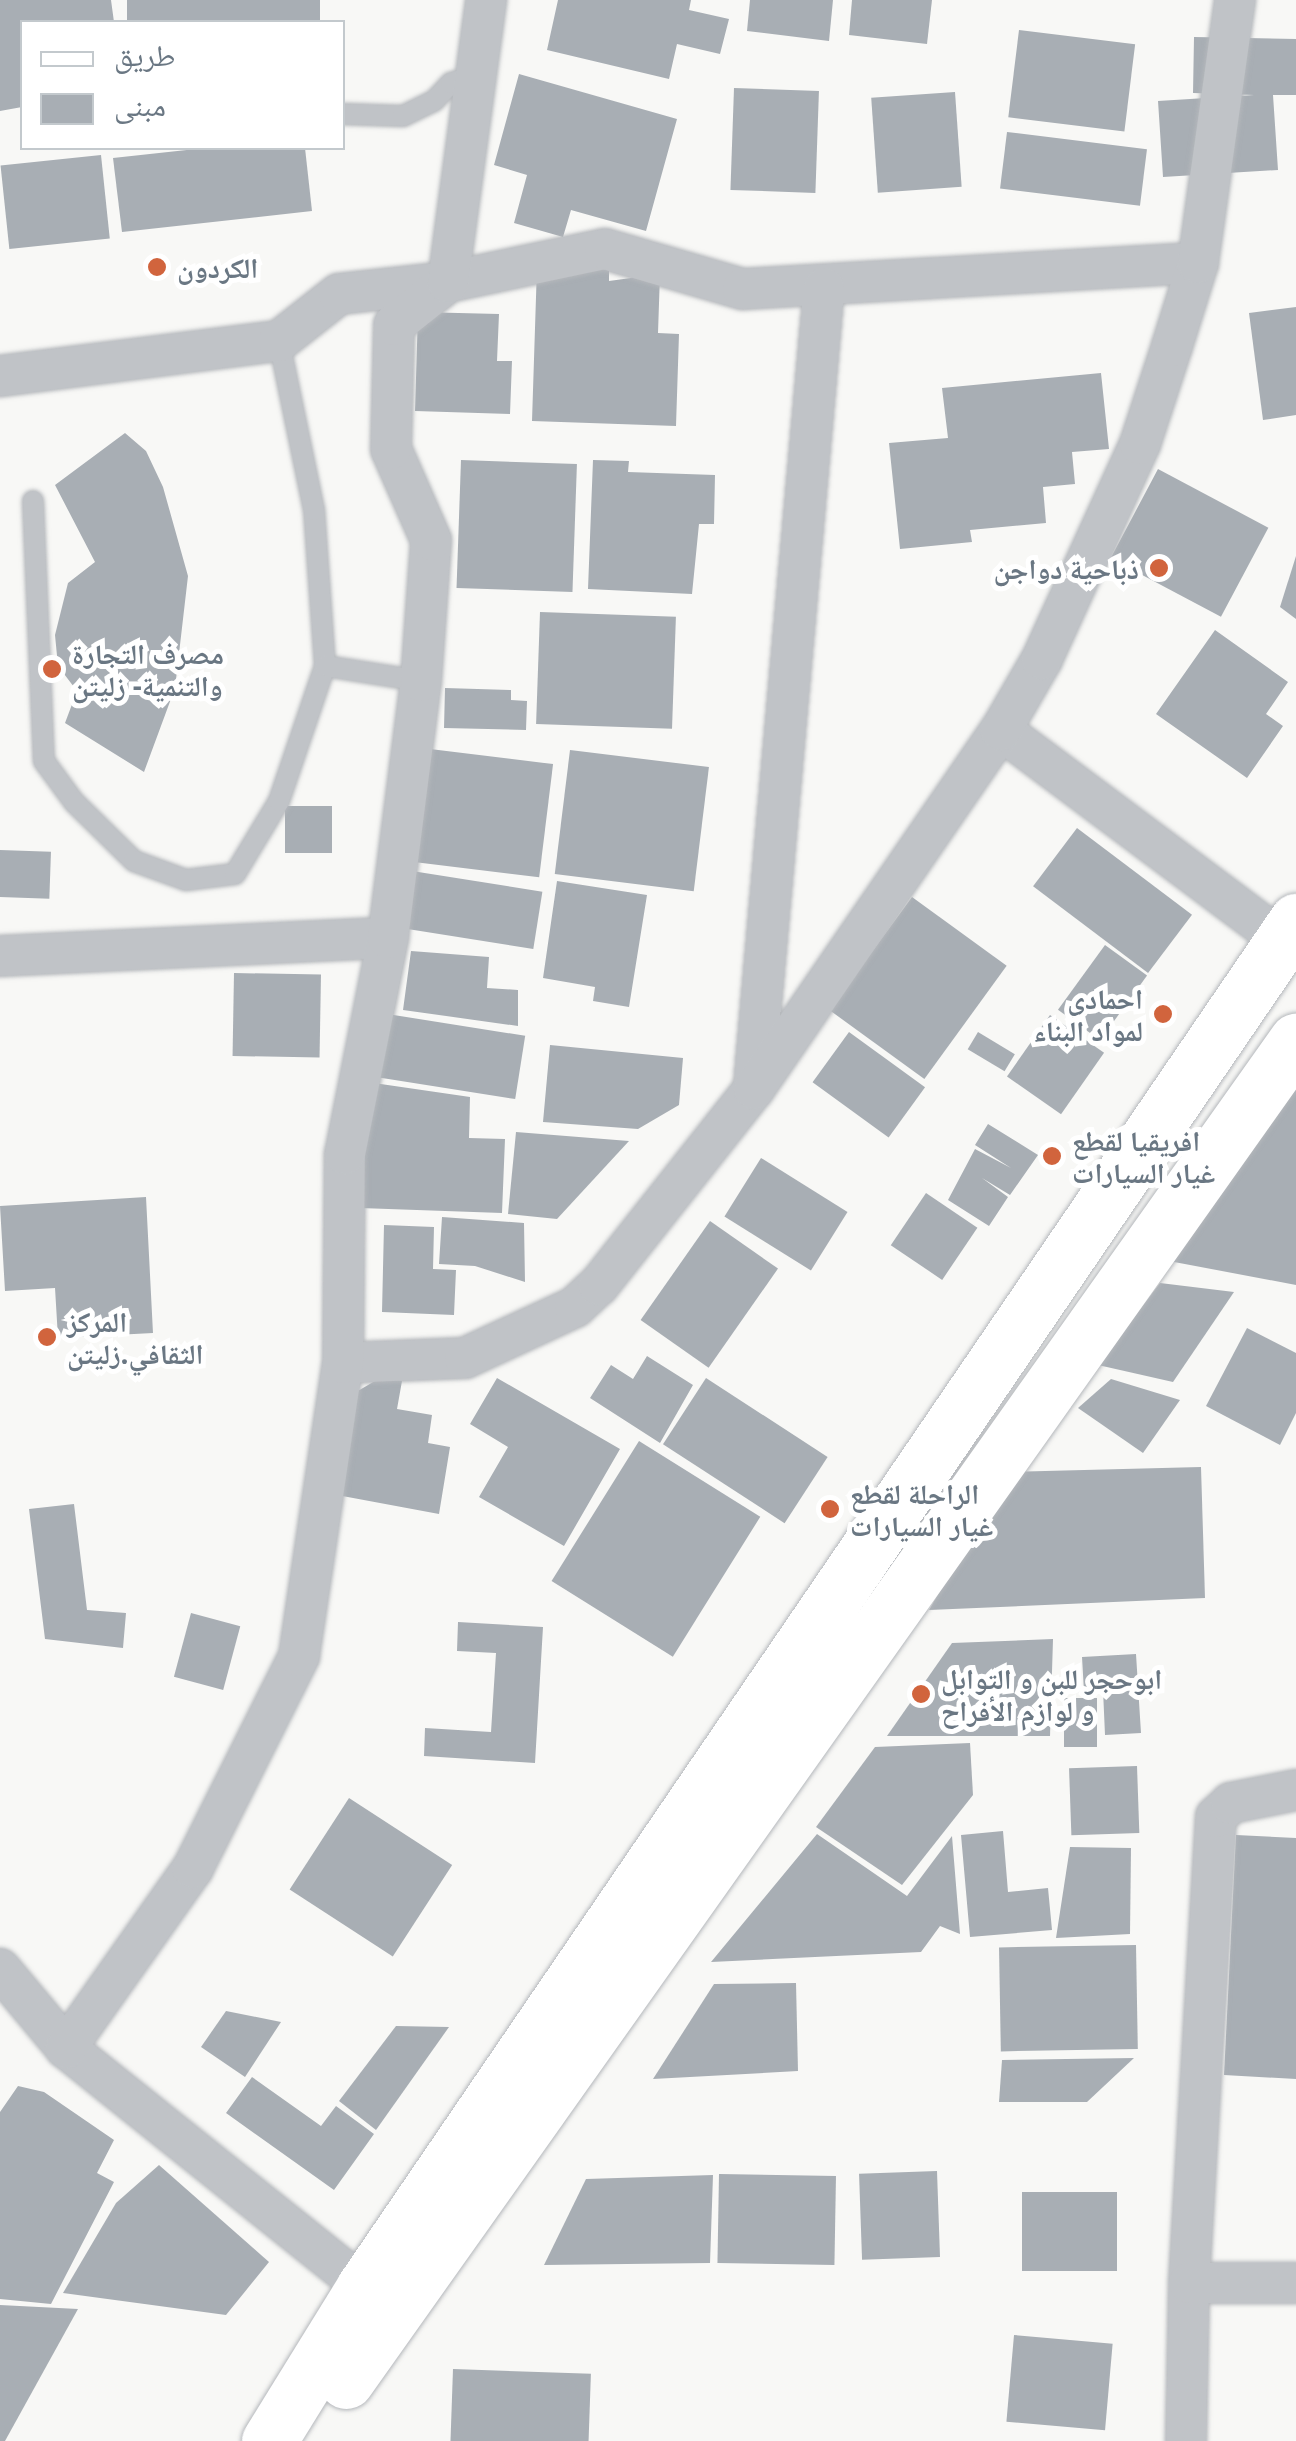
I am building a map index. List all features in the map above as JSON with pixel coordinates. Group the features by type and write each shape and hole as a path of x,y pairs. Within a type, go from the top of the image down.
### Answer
{"main road":[{"path":"269,2441 364,2287 1289,931"},
{"path":"304,2441 1296,1041"}],"street":[{"path":"66,2048 194,1868 298,1656 343,1363 345,1154 388,938 421,681 431,540 391,449 394,325 448,282 486,0"},
{"path":"343,1363 464,1358 575,1307 754,1090 1000,730 1042,659 1140,444 1198,263 1235,0"},
{"path":"0,376 279,341 339,294 448,282 605,249 743,289 824,288 1198,263"},
{"path":"754,1090 824,288"},
{"path":"1000,730 1289,931"},
{"path":"0,956 388,938"},
{"path":"1186,2441 1189,2282 1216,1817 1231,1802 1296,1790"},
{"path":"0,1969 66,2048 364,2287"},
{"path":"1189,2282 1296,2283"}],"lane":[{"path":"345,114 403,116 434,101 451,83 477,75"},
{"path":"33,501 44,760 74,802 134,861 186,880 235,874 279,801 325,666 314,510 279,341"},
{"path":"325,666 421,681"}],"building":[{"path":"0,0 111,0 114,20 20,20 20,107 0,111"},
{"path":"127,0 320,0 320,20 127,20"},
{"path":"558,0 691,0 689,10 729,19 720,54 677,44 669,79 547,50"},
{"path":"750,0 833,0 829,41 747,31"},
{"path":"852,0 932,0 927,44 849,35"},
{"path":"1019,30 1135,44 1124,132 1008,117"},
{"path":"1194,37 1296,39 1296,95 1273,95 1278,170 1163,177 1158,101 1254,95 1193,93"},
{"path":"519,74 677,119 646,231 571,210 563,237 514,223 527,175 494,165"},
{"path":"734,88 819,91 815,193 730,190"},
{"path":"955,92 962,187 878,193 871,98"},
{"path":"1007,132 1147,149 1140,206 1000,189"},
{"path":"187,150 305,150 312,211 122,232 113,158"},
{"path":"101,155 110,239 9,249 1,166"},
{"path":"537,266 609,269 609,281 660,274 658,333 679,334 676,426 532,421"},
{"path":"1296,307 1296,415 1263,420 1249,313"},
{"path":"418,312 499,314 497,361 512,361 510,414 415,411"},
{"path":"1101,373 1109,449 1072,452 1075,484 1043,487 1046,523 970,530 972,542 900,549 889,443 948,438 942,388"},
{"path":"125,433 146,451 163,487 188,576 175,688 144,772 65,723 77,691 58,666 55,635 68,583 95,562 55,485"},
{"path":"461,460 577,464 572,592 457,588"},
{"path":"593,460 629,461 628,472 715,475 714,524 699,524 692,594 588,589"},
{"path":"1158,469 1268,528 1221,617 1111,558"},
{"path":"1296,556 1296,619 1280,607"},
{"path":"540,612 676,617 672,729 536,724"},
{"path":"1215,630 1288,682 1266,714 1283,726 1247,778 1156,714"},
{"path":"445,688 511,690 511,700 527,701 526,730 444,728"},
{"path":"430,749 553,764 539,877 416,862"},
{"path":"570,750 709,767 694,891 555,874"},
{"path":"285,806 332,806 332,853 285,853"},
{"path":"1077,828 1192,915 1148,973 1033,886"},
{"path":"0,850 51,852 49,899 0,897"},
{"path":"412,871 542,892 533,949 403,928"},
{"path":"557,881 647,895 629,1007 593,1001 595,987 543,978"},
{"path":"912,897 1007,966 924,1079 830,1010"},
{"path":"1105,945 1147,976 1100,1040 1058,1010"},
{"path":"411,951 489,957 487,988 518,990 518,1026 403,1010"},
{"path":"234,973 321,975 320,1058 233,1056"},
{"path":"381,1013 525,1036 515,1099 371,1076"},
{"path":"1050,1015 1104,1053 1061,1114 1007,1076"},
{"path":"849,1032 925,1087 889,1137 813,1082"},
{"path":"978,1032 1015,1054 1005,1071 968,1049"},
{"path":"550,1045 683,1058 679,1105 638,1129 543,1122"},
{"path":"367,1082 470,1097 469,1138 505,1139 502,1213 360,1208"},
{"path":"1296,1086 1296,1285 1153,1258"},
{"path":"988,1124 1038,1155 1010,1195 982,1178 1008,1197 989,1226 948,1200 975,1149 1011,1168 975,1145"},
{"path":"516,1132 629,1141 557,1219 508,1214"},
{"path":"761,1158 848,1212 811,1271 724,1217"},
{"path":"926,1193 977,1228 942,1280 891,1245"},
{"path":"146,1197 153,1333 58,1338 55,1288 5,1291 0,1206"},
{"path":"442,1217 524,1223 525,1282 475,1266 439,1264"},
{"path":"710,1221 778,1269 709,1368 641,1320"},
{"path":"384,1225 434,1227 433,1269 456,1270 454,1315 382,1312"},
{"path":"1160,1283 1234,1292 1173,1382 1098,1365"},
{"path":"1247,1328 1296,1353 1296,1413 1280,1445 1206,1406"},
{"path":"647,1356 693,1385 660,1443 590,1398 611,1365 633,1379"},
{"path":"380,1378 402,1381 397,1409 432,1415 428,1443 450,1447 439,1514 337,1495 351,1395"},
{"path":"497,1378 620,1449 564,1546 479,1497 508,1447 470,1424"},
{"path":"706,1378 828,1457 785,1523 663,1444"},
{"path":"1111,1379 1180,1400 1143,1453 1078,1408"},
{"path":"639,1441 760,1517 673,1657 552,1581"},
{"path":"1201,1467 1205,1598 929,1610 1009,1472"},
{"path":"74,1504 87,1610 126,1613 123,1648 45,1639 29,1509"},
{"path":"191,1613 240,1626 223,1690 174,1677"},
{"path":"458,1622 543,1627 535,1763 424,1756 425,1728 491,1732 496,1653 457,1651"},
{"path":"1053,1639 1050,1736 887,1736 952,1643"},
{"path":"1136,1654 1141,1733 1105,1735 1103,1690 1084,1692 1082,1657"},
{"path":"1064,1698 1097,1698 1097,1747 1064,1747"},
{"path":"970,1743 973,1795 902,1885 816,1827 875,1747"},
{"path":"1137,1766 1139,1833 1071,1835 1069,1768"},
{"path":"349,1798 452,1865 393,1956 290,1889"},
{"path":"1003,1831 1008,1892 1048,1888 1052,1930 970,1937 961,1835"},
{"path":"817,1834 907,1896 952,1836 960,1934 940,1926 921,1952 711,1962"},
{"path":"1236,1835 1296,1838 1296,2079 1224,2075"},
{"path":"1070,1847 1131,1848 1130,1934 1056,1938"},
{"path":"1136,1945 1138,2049 1001,2051 999,1947"},
{"path":"796,1983 798,2071 653,2079 714,1984"},
{"path":"226,2011 281,2022 245,2077 201,2047"},
{"path":"396,2026 449,2027 376,2130 339,2101"},
{"path":"1134,2058 1087,2102 999,2102 1002,2060"},
{"path":"252,2077 321,2126 336,2106 374,2134 334,2190 226,2113"},
{"path":"18,2086 44,2092 114,2140 97,2173 114,2182 51,2304 0,2299 0,2112"},
{"path":"159,2165 269,2262 226,2315 63,2293 116,2203"},
{"path":"937,2171 940,2257 862,2260 859,2174"},
{"path":"719,2174 836,2176 834,2265 717,2263"},
{"path":"713,2175 710,2263 544,2265 586,2179"},
{"path":"1022,2192 1117,2192 1117,2271 1022,2271"},
{"path":"0,2305 78,2309 5,2441 0,2441"},
{"path":"1014,2335 1113,2344 1105,2430 1006,2422"},
{"path":"453,2369 591,2374 589,2441 450,2441"}],"place":[{"name":"الكردون","path":"157,267"},
{"name":"ذباحية دواجن","path":"1159,568"},
{"name":"مصرف التجارة والتنمية- زليتن","path":"52,669"},
{"name":"احمادي لمواد البناء","path":"1163,1014"},
{"name":"افريقيا لقطع غيار السيارات","path":"1052,1156"},
{"name":"المركز الثقافي.زليتن","path":"47,1337"},
{"name":"الراحلة لقطع غيار السيارات","path":"830,1509"},
{"name":"ابوحجر للبن و التوابل و لوازم الأفراح","path":"921,1694"}]}
